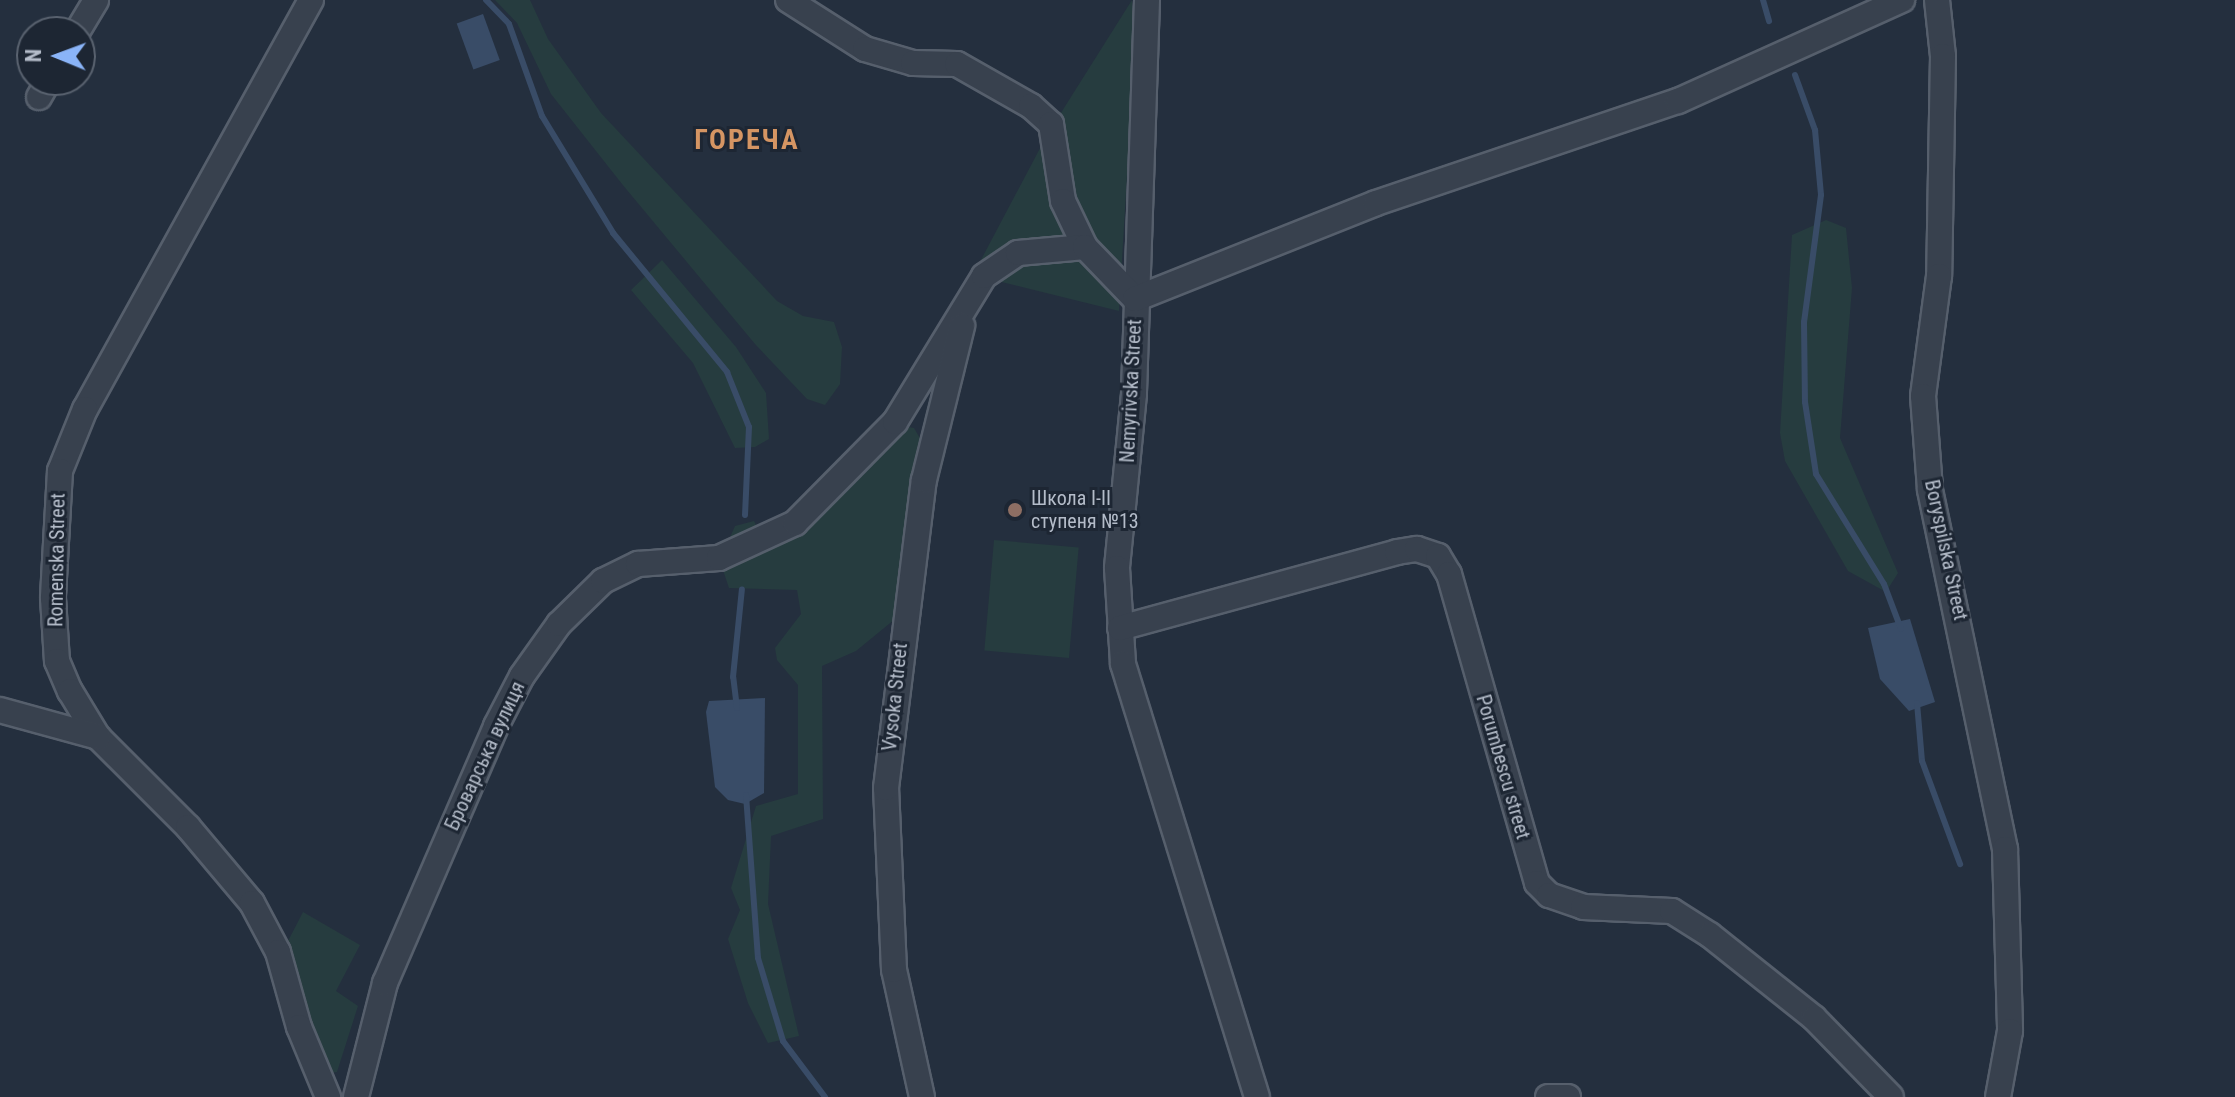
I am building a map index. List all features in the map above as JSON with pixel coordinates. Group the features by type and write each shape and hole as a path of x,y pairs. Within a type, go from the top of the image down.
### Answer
{"street":[{"name":"Romenska Street","path":"311,0 85,409 60,471 53,598 57,661 98,737 188,827 252,903 278,952 299,1027 328,1097"},
{"path":"788,0 865,49 903,62 957,64 1031,106 1051,124 1063,201 1085,247 1135,299 1376,203 1678,101 1902,0"},
{"name":"Nemyrivska Street","path":"1147,0 1134,394 1117,568 1123,664 1257,1097"},
{"name":"Boryspilska Street","path":"1937,0 1943,56 1939,276 1923,396 1930,490 2005,849 2010,1031 1998,1097"},
{"name":"Броварська вулиця","path":"356,1097 385,983 496,726 522,676 559,624 603,581 638,564 719,558 795,523 895,422 984,276 1018,253 1085,247"},
{"name":"Vysoka Street","path":"922,1097 894,970 886,788 924,480 969,300"},
{"name":"Porumbescu street","path":"1120,628 1397,552 1417,549 1438,556 1449,574 1537,883 1549,895 1583,907 1672,911 1710,935 1814,1018 1891,1097"},
{"path":"0,710 98,737"},
{"path":"1548,1097 1568,1097"}],"green space":[{"path":"495,0 530,0 548,39 601,113 777,301 803,316 834,322 842,347 840,384 825,405 807,399 755,344 622,184 551,94 517,23"},
{"path":"1132,0 1135,39 1119,311 973,275 1047,135"},
{"path":"1826,220 1846,228 1852,288 1840,438 1898,573 1886,592 1848,571 1785,461 1780,433 1792,235"},
{"path":"662,260 736,347 766,393 769,439 755,447 735,448 693,363 631,290"},
{"path":"903,426 914,428 924,445 900,615 856,651 822,666 823,819 771,836 768,904 799,1036 768,1043 748,1003 728,939 740,910 731,888 756,806 798,794 798,685 777,660 775,648 801,614 797,590 729,588 723,570 727,544 735,526 754,521 768,548"},
{"path":"994,540 1079,547 1069,658 984,651"},
{"path":"303,912 360,945 336,991 358,1006 337,1072 330,1073 321,1062 288,941"}],"water":[{"path":"483,14 500,60 473,70 457,24"},
{"path":"1910,619 1935,702 1909,711 1880,679 1868,628"},
{"path":"765,698 764,793 745,804 728,800 715,787 706,712 709,701"}],"waterway":[{"path":"486,0 509,24 542,116 613,233 727,372 749,427 745,515"},
{"path":"1763,0 1769,21"},
{"path":"1795,75 1815,130 1821,195 1804,322 1805,402 1816,474 1884,584 1901,629"},
{"path":"737,708 733,677 742,589"},
{"path":"1917,703 1922,761 1960,864"},
{"path":"746,795 758,958 783,1041 825,1097"}],"place":[{"name":"Школа I-II ступеня №13","path":"1015,510"}],"district":[{"name":"ГОРЕЧА","path":"747,140"}]}
